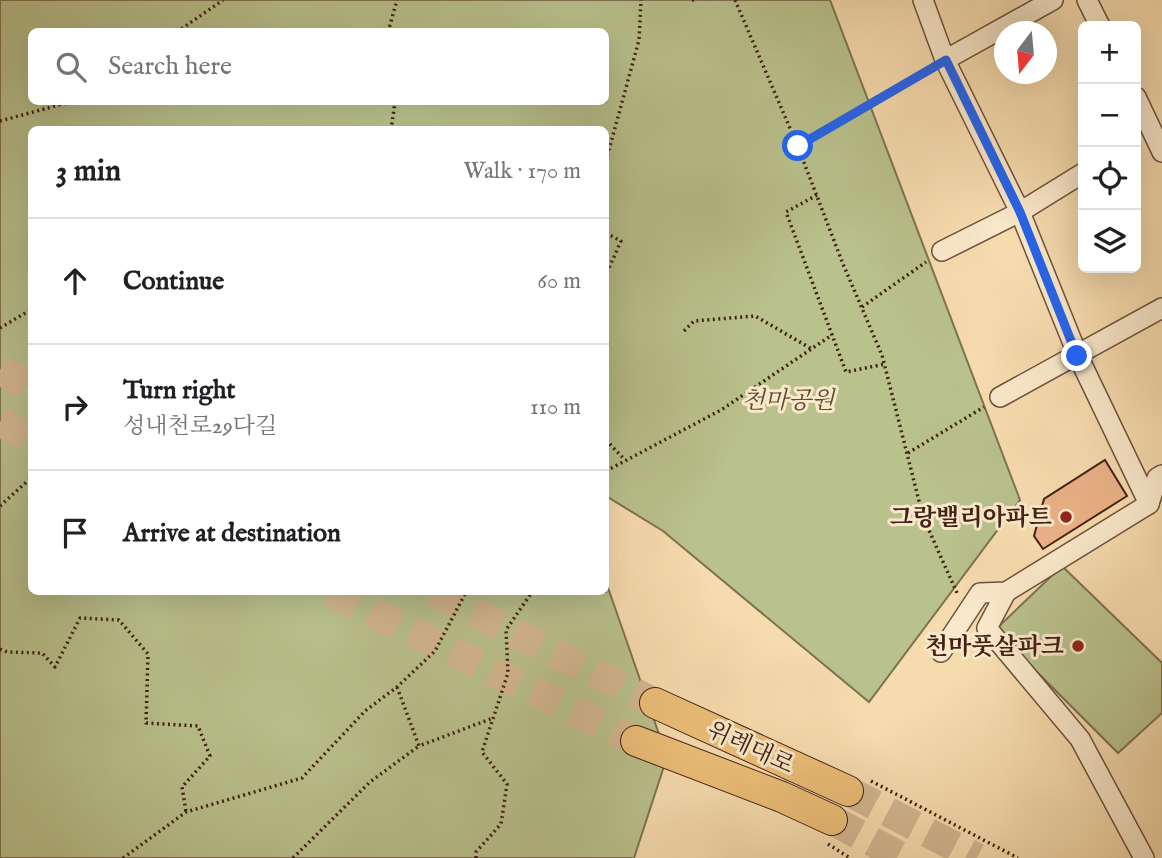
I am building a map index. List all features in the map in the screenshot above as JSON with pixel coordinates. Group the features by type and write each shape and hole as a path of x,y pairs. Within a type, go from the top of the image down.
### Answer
{"main road":[{"name":"위례대로","path":"655,703 848,791"},
{"name":"위례대로","path":"636,741 782,797 832,820"}],"street":[{"path":"923,0 946,60 1020,212 1077,356 1149,503"},
{"path":"946,60 1052,0"},
{"path":"1087,0 1098,21"},
{"path":"1141,110 1162,152"},
{"path":"942,251 1020,212 1078,176"},
{"path":"1000,397 1162,308"},
{"path":"941,652 979,593 1006,592 1149,503 1157,478 1162,475"},
{"path":"1006,592 987,628 1080,739 1144,858"}],"path":[{"path":"183,28 223,0"},
{"path":"389,28 397,0"},
{"path":"609,150 639,40 641,0"},
{"path":"735,0 798,146 885,364 923,516 966,614"},
{"path":"798,146 946,60"},
{"path":"0,121 59,105"},
{"path":"392,126 395,105"},
{"path":"817,195 786,212 846,372 885,364"},
{"path":"609,235 621,241 609,268"},
{"path":"862,307 942,251"},
{"path":"0,328 28,311"},
{"path":"684,331 694,321 755,316 811,349"},
{"path":"609,469 721,410 832,335"},
{"path":"908,453 1000,397"},
{"path":"609,443 625,460"},
{"path":"0,506 28,481"},
{"path":"122,858 186,812 302,778 365,711 397,687 435,651 464,595"},
{"path":"476,858 476,852 501,824 507,784 482,752 508,673 506,630 530,595"},
{"path":"0,649 7,652 43,653 55,667 80,618 119,620 148,654 146,723 198,726 210,756 181,787 186,812"},
{"path":"397,687 419,746"},
{"path":"293,858 370,782 419,746 494,718"}],"green space":[{"name":"천마공원","path":"0,0 830,0 1020,500 869,702 663,531 609,498 609,126 28,126 28,595 609,595 609,591 667,757 634,858 0,858"},
{"name":"천마풋살파크","path":"1062,566 1162,663 1162,713 1118,753 995,630"}],"building":[{"name":"그랑밸리아파트","path":"1105,460 1127,496 1043,549 1034,536 1044,499"}],"tunnel":[{"path":"0,370 28,385"},
{"path":"0,422 28,437"},
{"path":"336,595 636,741"},
{"path":"439,595 655,703"},
{"path":"848,791 977,858"},
{"path":"832,820 903,858"}],"place":[{"name":"그랑밸리아파트","path":"1066,517"},
{"name":"천마풋살파크","path":"1078,646"}],"route":[{"path":"798,146 946,60 1020,212 1077,356"}]}
